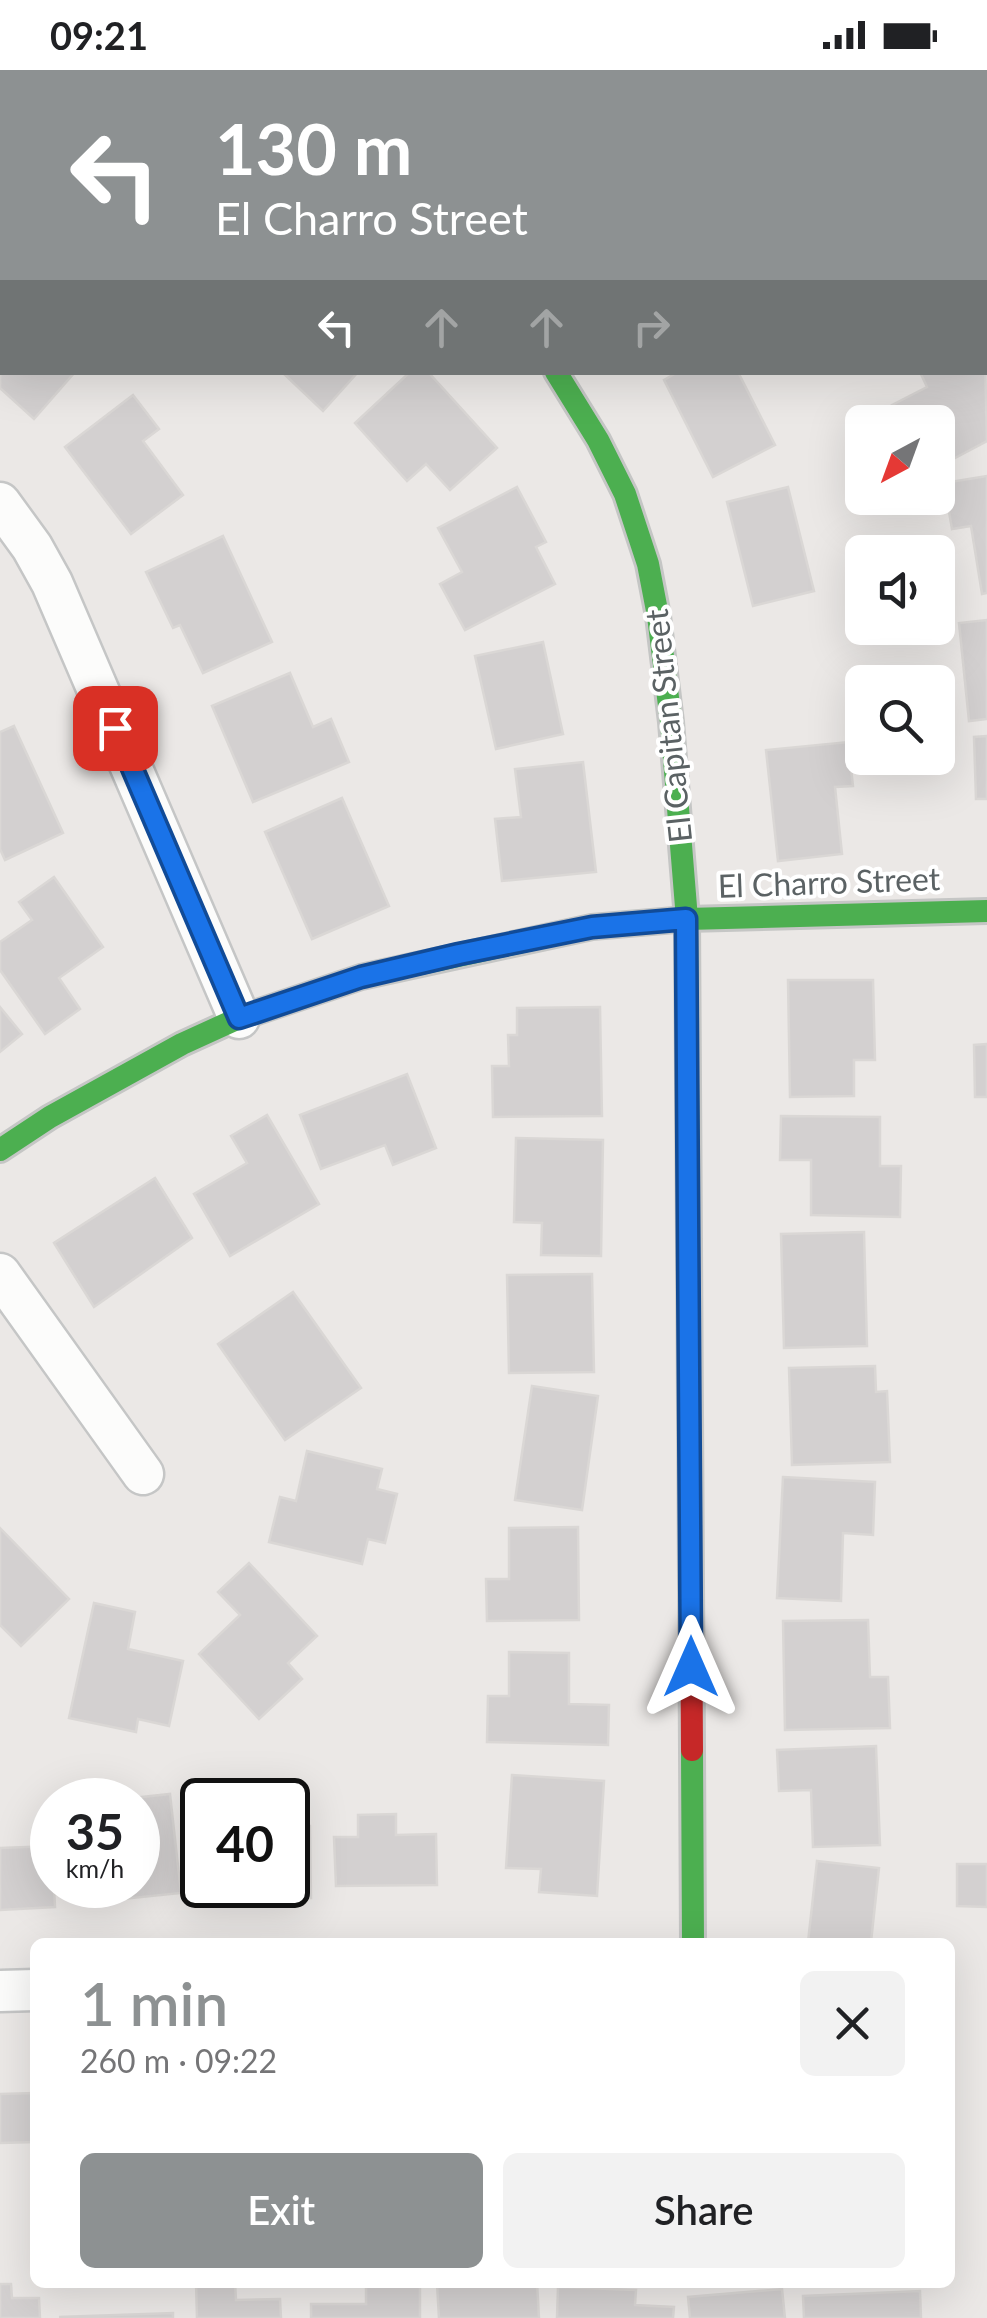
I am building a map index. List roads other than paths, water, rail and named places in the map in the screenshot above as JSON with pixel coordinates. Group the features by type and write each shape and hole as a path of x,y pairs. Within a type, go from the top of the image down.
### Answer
{"street":[{"name":"El Capitan Street","path":"558,375 610,460 633,515 650,571 666,666 686,919 693,1938"},
{"path":"0,503 32,547 52,584 239,1018"},
{"name":"El Charro Street","path":"0,1150 66,1108 182,1044 239,1018 361,977 592,927 686,919 987,911"},
{"path":"0,1274 143,1474"},
{"path":"0,1991 30,1990"}]}
